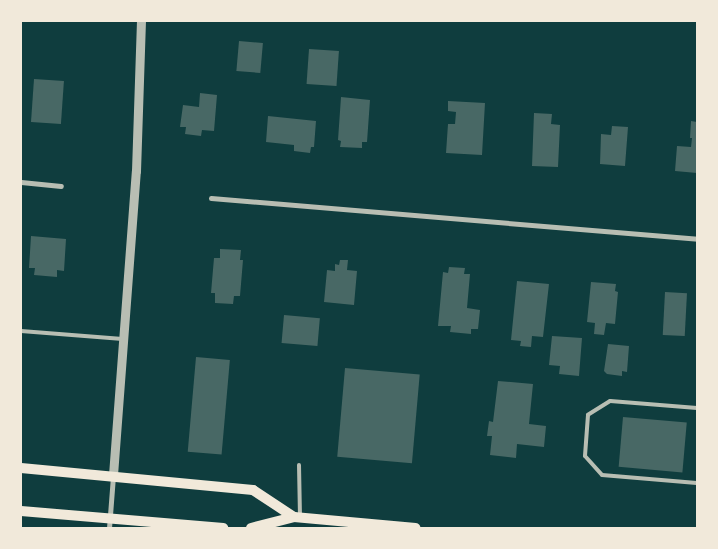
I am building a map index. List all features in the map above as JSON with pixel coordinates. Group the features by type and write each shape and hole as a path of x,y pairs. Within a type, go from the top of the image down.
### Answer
{"main road":[{"path":"21,468 113,475 253,490 297,518"},
{"path":"21,511 109,523 223,528"},
{"path":"251,528 274,525 297,518 416,528"}],"street":[{"path":"109,523 136,171 141,21"},
{"path":"21,182 61,186"},
{"path":"211,198 697,239"}],"lane":[{"path":"21,331 123,339"},
{"path":"697,408 610,401 588,415 584,456 602,475 697,482"},
{"path":"297,518 299,465"}],"building":[{"path":"239,41 263,43 260,73 236,71"},
{"path":"309,49 339,51 336,86 307,84"},
{"path":"34,79 64,81 61,124 31,122"},
{"path":"200,93 217,95 214,131 202,130 201,136 185,134 186,127 180,127 183,105 199,107"},
{"path":"341,97 370,100 367,142 362,142 362,148 340,147 341,141 338,140"},
{"path":"448,101 485,103 482,155 446,153 448,124 455,124 456,112 448,111"},
{"path":"534,113 552,114 551,124 560,125 558,167 532,166"},
{"path":"268,116 316,121 314,147 311,147 310,153 294,151 294,145 266,142"},
{"path":"691,121 697,122 697,173 675,171 677,146 691,147"},
{"path":"612,126 628,127 625,166 600,164 601,134 611,135"},
{"path":"31,236 66,239 64,271 57,270 57,277 34,275 35,268 29,268"},
{"path":"220,249 241,250 240,260 243,260 240,296 234,296 233,304 215,303 215,293 211,293 214,258 220,258"},
{"path":"340,260 348,260 347,270 357,271 354,305 324,302 327,270 335,271 335,264 339,265"},
{"path":"449,267 465,268 464,274 470,274 467,308 480,310 478,329 471,329 471,334 450,332 451,326 438,326 443,272 448,273"},
{"path":"517,281 549,284 543,337 532,336 531,347 520,346 521,341 511,340"},
{"path":"591,282 616,284 615,291 618,292 615,324 606,323 604,335 594,334 595,323 587,322"},
{"path":"665,292 687,293 685,336 663,335"},
{"path":"284,315 320,318 317,346 282,343"},
{"path":"552,336 582,338 579,376 559,374 560,366 549,365"},
{"path":"608,344 629,346 627,372 622,371 622,376 607,374 604,371"},
{"path":"196,357 230,360 222,455 188,452"},
{"path":"345,368 420,375 412,463 337,457"},
{"path":"498,381 533,384 529,424 546,426 544,447 517,444 516,458 490,455 492,436 487,436 489,421 493,422"},
{"path":"623,417 687,423 682,472 619,467"}]}
